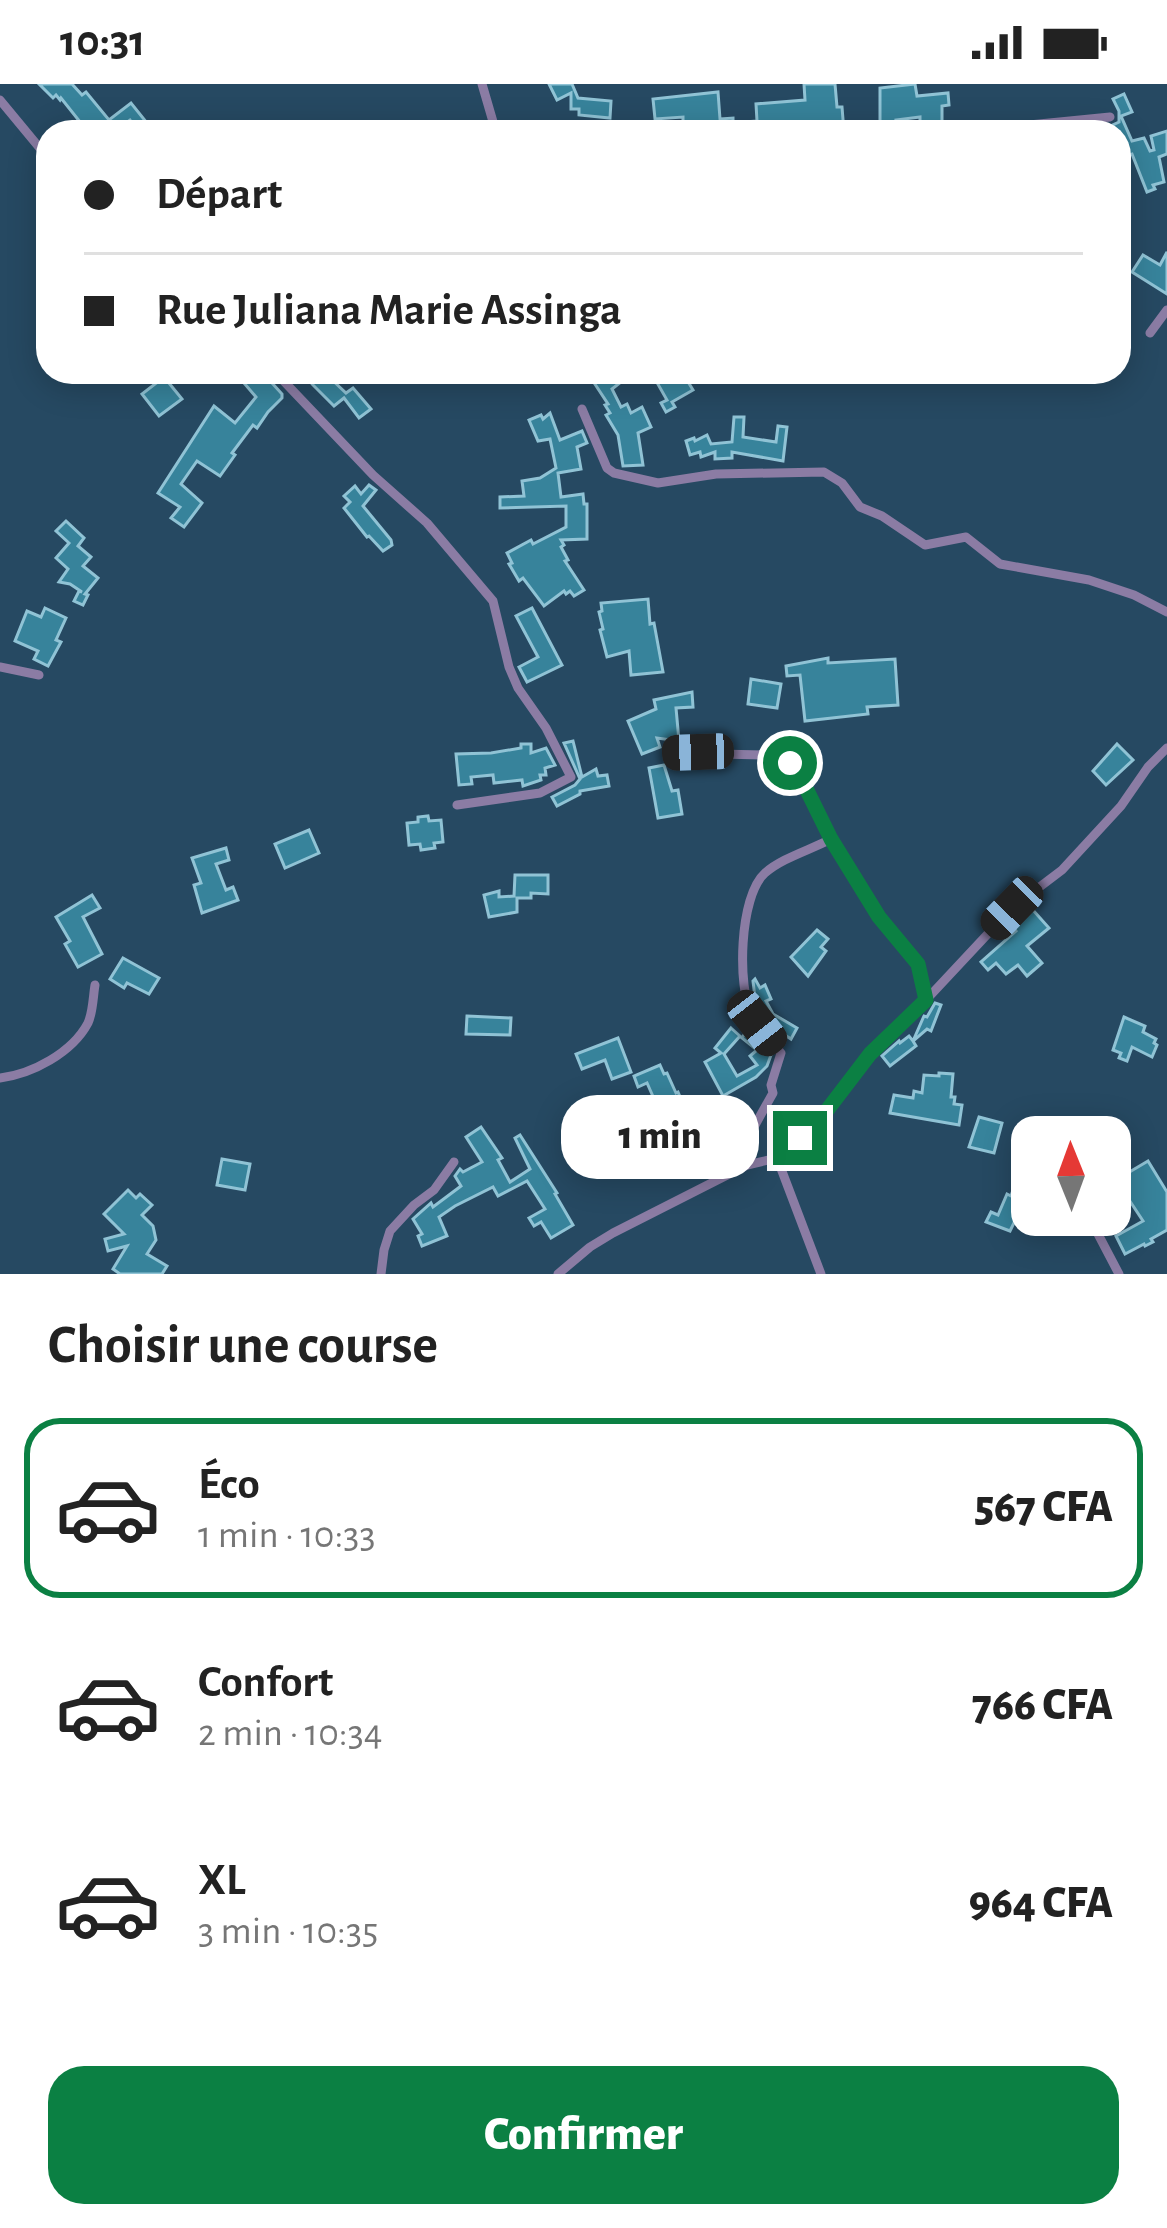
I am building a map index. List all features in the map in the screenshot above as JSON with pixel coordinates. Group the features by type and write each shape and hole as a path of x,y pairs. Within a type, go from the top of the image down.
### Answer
{"street":[{"path":"482,84 492,120"},
{"path":"0,100 36,144"},
{"path":"1079,120 1110,117"},
{"path":"1150,334 1167,310"},
{"path":"286,384 373,475 427,523 493,601 518,688 571,777 540,793 457,805"},
{"path":"582,410 614,472 658,483 716,474 824,472 842,484 860,507 925,545 965,537 1000,564 1089,580 1167,612"},
{"path":"0,667 39,675"},
{"path":"558,1274 614,1233 747,1165 777,1158 815,1126 870,1054 1012,908 1062,871 1167,748"},
{"path":"670,753 764,755 790,763 879,917 918,964 926,1000"},
{"path":"747,1165 745,1143 773,1093 771,1084 781,1053 751,1015 747,1002 743,950 749,902 762,875 831,839"},
{"path":"0,1078 34,1070 66,1048 89,1021 95,985"},
{"path":"777,1158 820,1274"},
{"path":"381,1274 391,1231 434,1190 454,1162"},
{"path":"1099,1236 1119,1274"}],"building":[{"path":"39,84 72,84 82,95 86,92 109,120 78,120 61,98 53,98"},
{"path":"549,84 572,84 578,98 611,101 610,118 579,115 579,109 571,109 571,93 557,100"},
{"path":"804,84 835,84 843,120 757,120 756,104 805,100"},
{"path":"915,84 917,96 948,93 949,105 942,106 942,120 880,120 880,88"},
{"path":"718,92 720,119 733,120 655,119 653,99"},
{"path":"1124,94 1132,112 1121,116 1123,120 1119,120 1113,99"},
{"path":"131,103 145,120 109,120"},
{"path":"1167,131 1167,154 1159,157 1164,182 1147,192 1131,139 1144,138 1150,151 1154,150 1151,136"},
{"path":"1167,252 1167,294 1132,272 1143,255 1160,265"},
{"path":"155,384 170,384 182,399 159,416 142,394"},
{"path":"245,384 273,384 282,394 257,428 253,425 220,476 197,461 181,484 202,503 184,527 171,518 180,507 158,493 214,406 235,423 256,397"},
{"path":"312,384 336,384 346,393 353,388 371,409 359,418 344,398 334,406"},
{"path":"595,384 618,384 612,389 621,407 627,404 631,413 642,407 651,427 638,433 643,465 623,466 618,435 606,415 608,404"},
{"path":"658,384 689,384 693,390 672,402 675,407 666,412 661,403 667,400"},
{"path":"550,413 560,440 582,431 587,443 577,447 581,469 558,473 561,497 583,494 587,539 561,540 565,561 584,590 574,596 564,591 544,606 523,578 519,581 507,553 566,527 566,506 500,508 500,497 524,496 522,481 540,478 556,468 550,439 538,441 529,420"},
{"path":"734,417 744,417 743,437 776,442 778,426 787,427 783,461 732,452 732,458 715,459 715,452 690,455 686,441 694,438 707,435 711,444 732,442"},
{"path":"369,485 376,490 363,506 391,540 392,545 383,551 344,508 350,502 344,496 355,486 361,494"},
{"path":"66,521 84,538 78,546 91,557 83,566 98,578 83,605 74,601 82,592 59,582 68,569 56,558 69,543 56,531"},
{"path":"648,599 663,672 631,675 629,651 607,657 600,630 601,603"},
{"path":"45,608 66,618 56,640 61,642 48,666 34,659 38,651 15,641 27,611 41,617"},
{"path":"532,608 562,665 527,682 519,667 538,657 516,616"},
{"path":"828,658 828,663 895,659 898,705 867,707 868,714 805,721 800,675 787,676 786,666"},
{"path":"751,679 781,684 777,708 748,704"},
{"path":"692,692 693,707 676,708 679,741 657,738 660,747 642,754 628,721 656,709 654,700"},
{"path":"573,741 582,777 596,769 598,776 607,775 609,786 580,791 557,806 552,797 580,779 564,743"},
{"path":"521,744 531,744 531,753 546,748 555,765 545,768 541,780 523,786 522,780 494,783 493,775 471,777 472,784 459,785 456,754 491,753 521,748"},
{"path":"1117,744 1133,760 1106,785 1093,771"},
{"path":"664,765 672,791 678,790 682,814 658,818 649,768"},
{"path":"428,816 429,821 441,820 443,842 421,850 420,844 409,845 407,823"},
{"path":"309,830 319,853 285,868 275,844"},
{"path":"226,848 229,860 216,864 226,890 233,887 238,900 202,913 194,885 201,883 192,858"},
{"path":"515,875 548,875 548,894 517,898 517,912 489,917 484,895 499,891 499,897 514,896"},
{"path":"92,895 100,908 83,917 102,954 78,967 56,917"},
{"path":"1032,909 1049,928 1027,946 1042,963 1027,976 1018,965 1006,974 996,963 988,970 981,962 1016,931 1012,925"},
{"path":"817,930 828,939 821,947 826,951 808,976 791,957"},
{"path":"123,958 159,978 149,994 110,979"},
{"path":"755,979 760,988 765,985 773,1014 797,1028 791,1039 768,1024 755,998"},
{"path":"935,1003 941,1005 931,1031 927,1029 913,1041 924,1016"},
{"path":"467,1016 511,1018 510,1035 466,1034"},
{"path":"1124,1017 1145,1026 1143,1032 1156,1039 1152,1057 1132,1047 1127,1061 1113,1050"},
{"path":"731,1028 740,1036 724,1054 737,1076 757,1065 750,1056 757,1050 742,1038 747,1030 771,1055 756,1077 723,1096 705,1062 721,1053 715,1048"},
{"path":"909,1036 916,1046 890,1066 882,1056"},
{"path":"618,1038 631,1072 612,1079 605,1060 582,1069 576,1054"},
{"path":"660,1065 678,1092 703,1151 659,1155 657,1120 663,1119 647,1083 638,1087 634,1076"},
{"path":"953,1074 951,1097 955,1097 954,1104 962,1105 959,1125 890,1113 894,1095 913,1098 914,1091 922,1093 924,1075"},
{"path":"979,1117 1002,1123 994,1153 969,1147"},
{"path":"481,1127 502,1158 498,1160 510,1182 530,1169 515,1138 520,1135 573,1225 551,1238 541,1222 534,1226 529,1218 545,1209 527,1181 498,1196 493,1187 455,1206 439,1217 447,1236 422,1246 418,1236 422,1234 413,1219 461,1186 455,1176 460,1169 463,1172 482,1162 466,1137"},
{"path":"222,1159 250,1164 245,1190 217,1185"},
{"path":"1148,1161 1167,1192 1167,1230 1125,1254 1116,1236 1131,1236 1131,1228 1143,1221 1131,1203 1131,1171"},
{"path":"128,1190 152,1205 142,1215 153,1226 156,1240 147,1254 167,1266 162,1274 120,1274 113,1269 127,1246 108,1251 105,1239 124,1234 104,1214"},
{"path":"1007,1194 1011,1196 1010,1231 986,1222 991,1212 998,1215"}],"route":[{"path":"790,763 879,917 918,964 926,1000 870,1054 835,1102 800,1138"}]}
